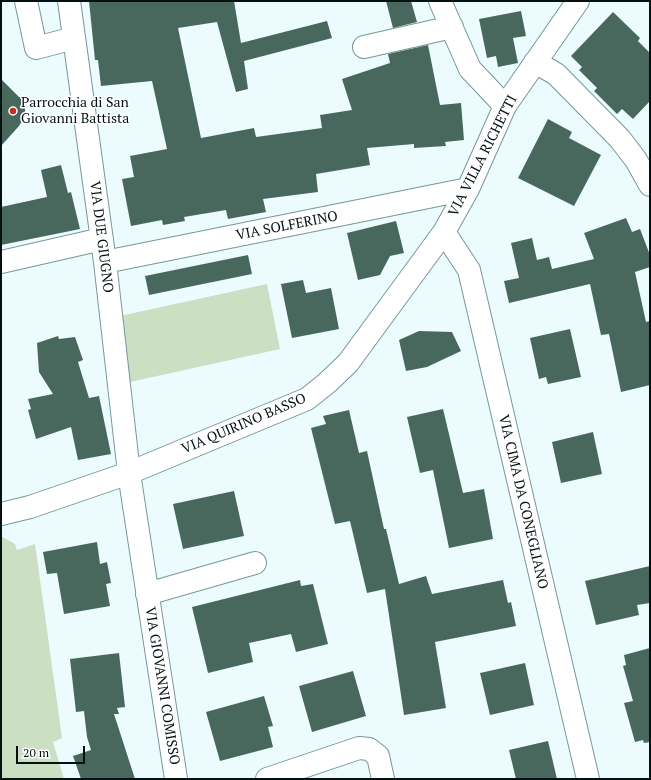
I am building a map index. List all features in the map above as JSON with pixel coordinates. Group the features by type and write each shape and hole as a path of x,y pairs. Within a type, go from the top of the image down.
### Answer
{"street":[{"path":"26,1 36,48 74,38"},
{"name":"VIA DUE GIUGNO","path":"69,1 102,238 129,473"},
{"path":"440,1 470,69 505,106"},
{"name":"VIA VILLA RICHETTI","path":"444,232 468,189 505,106 578,1"},
{"path":"364,47 452,28"},
{"path":"535,62 556,74 620,139 636,160 650,185"},
{"name":"VIA SOLFERINO","path":"105,262 468,189"},
{"name":"VIA QUIRINO BASSO","path":"1,514 30,507 129,473 307,399 348,363 444,232"},
{"name":"VIA CIMA DA CONEGLIANO","path":"444,232 469,270 588,779"},
{"path":"1,262 102,238"},
{"name":"VIA GIOVANNI COMISSO","path":"129,473 176,779"},
{"name":"VIA GIOVANNI COMISSO","path":"148,594 255,563"},
{"path":"267,779 359,748 369,749 378,756 383,779"}],"green space":[{"path":"267,284 280,349 130,382 120,316"},
{"path":"1,536 15,544 17,550 35,544 62,738 53,742 64,779 1,779"}],"building":[{"path":"89,1 234,1 241,43 327,21 332,38 244,61 248,89 236,92 217,22 178,28 201,138 254,128 256,137 322,128 320,115 352,110 342,79 390,63 388,54 428,45 440,105 461,103 464,140 445,142 446,146 414,148 414,144 367,148 370,165 316,174 318,192 263,199 266,212 228,219 226,210 184,217 185,221 163,225 162,220 131,226 122,179 134,177 130,156 167,149 152,81 101,86 98,60 95,60"},
{"path":"386,1 411,1 417,22 393,28"},
{"path":"521,11 526,36 513,38 518,63 498,67 496,56 487,58 479,19"},
{"path":"613,12 640,38 638,41 650,53 650,101 633,119 622,109 617,114 594,91 597,88 579,70 582,67 571,56"},
{"name":"Parrocchia di San Giovanni Battista","path":"1,79 19,97 23,97 25,116 19,126 1,146"},
{"path":"548,119 572,132 569,138 601,155 574,206 518,178"},
{"path":"61,165 68,193 71,192 80,229 1,245 1,207 47,197 41,170"},
{"path":"626,218 632,232 640,229 650,255 650,267 635,272 646,322 650,321 650,385 621,392 609,334 601,335 590,284 509,303 504,281 519,278 511,243 532,238 537,260 549,257 552,269 594,259 584,233"},
{"path":"396,221 404,253 390,256 380,275 358,280 347,233"},
{"path":"248,255 252,274 149,295 145,276"},
{"path":"303,280 306,293 331,288 339,329 292,338 281,284"},
{"path":"570,329 581,377 548,384 546,377 539,379 530,338"},
{"path":"419,331 452,332 461,351 427,367 406,371 399,340"},
{"path":"58,336 59,339 75,337 83,360 78,362 89,398 99,396 111,454 78,460 71,427 36,439 28,410 31,409 28,399 53,394 39,372 37,343"},
{"path":"443,409 463,493 484,489 493,539 449,548 433,470 420,473 407,417"},
{"path":"349,410 359,453 367,451 384,529 386,529 399,584 426,576 432,594 503,580 508,603 511,602 516,626 435,642 446,708 404,715 385,589 367,593 350,521 335,524 311,428 326,424 323,416"},
{"path":"593,432 602,474 561,483 552,442"},
{"path":"234,491 244,536 183,549 173,504"},
{"path":"97,542 100,564 107,562 111,583 106,584 110,606 64,614 57,573 47,574 43,552"},
{"path":"650,566 650,603 637,605 639,615 596,625 585,581"},
{"path":"300,580 301,586 313,584 328,644 296,652 291,634 249,643 253,662 208,673 192,607"},
{"path":"650,648 650,742 644,743 643,740 635,742 624,703 633,701 623,666 626,665 624,655"},
{"path":"119,653 125,707 117,708 119,714 114,714 135,779 81,779 73,756 91,750 87,737 84,711 76,712 70,659"},
{"path":"525,663 534,705 490,715 480,673"},
{"path":"353,671 366,716 312,732 299,686"},
{"path":"264,696 273,726 268,727 273,747 220,761 206,712"},
{"path":"548,741 557,779 516,779 509,750"}],"place":[{"name":"Parrocchia di San Giovanni Battista","path":"13,111"}]}
